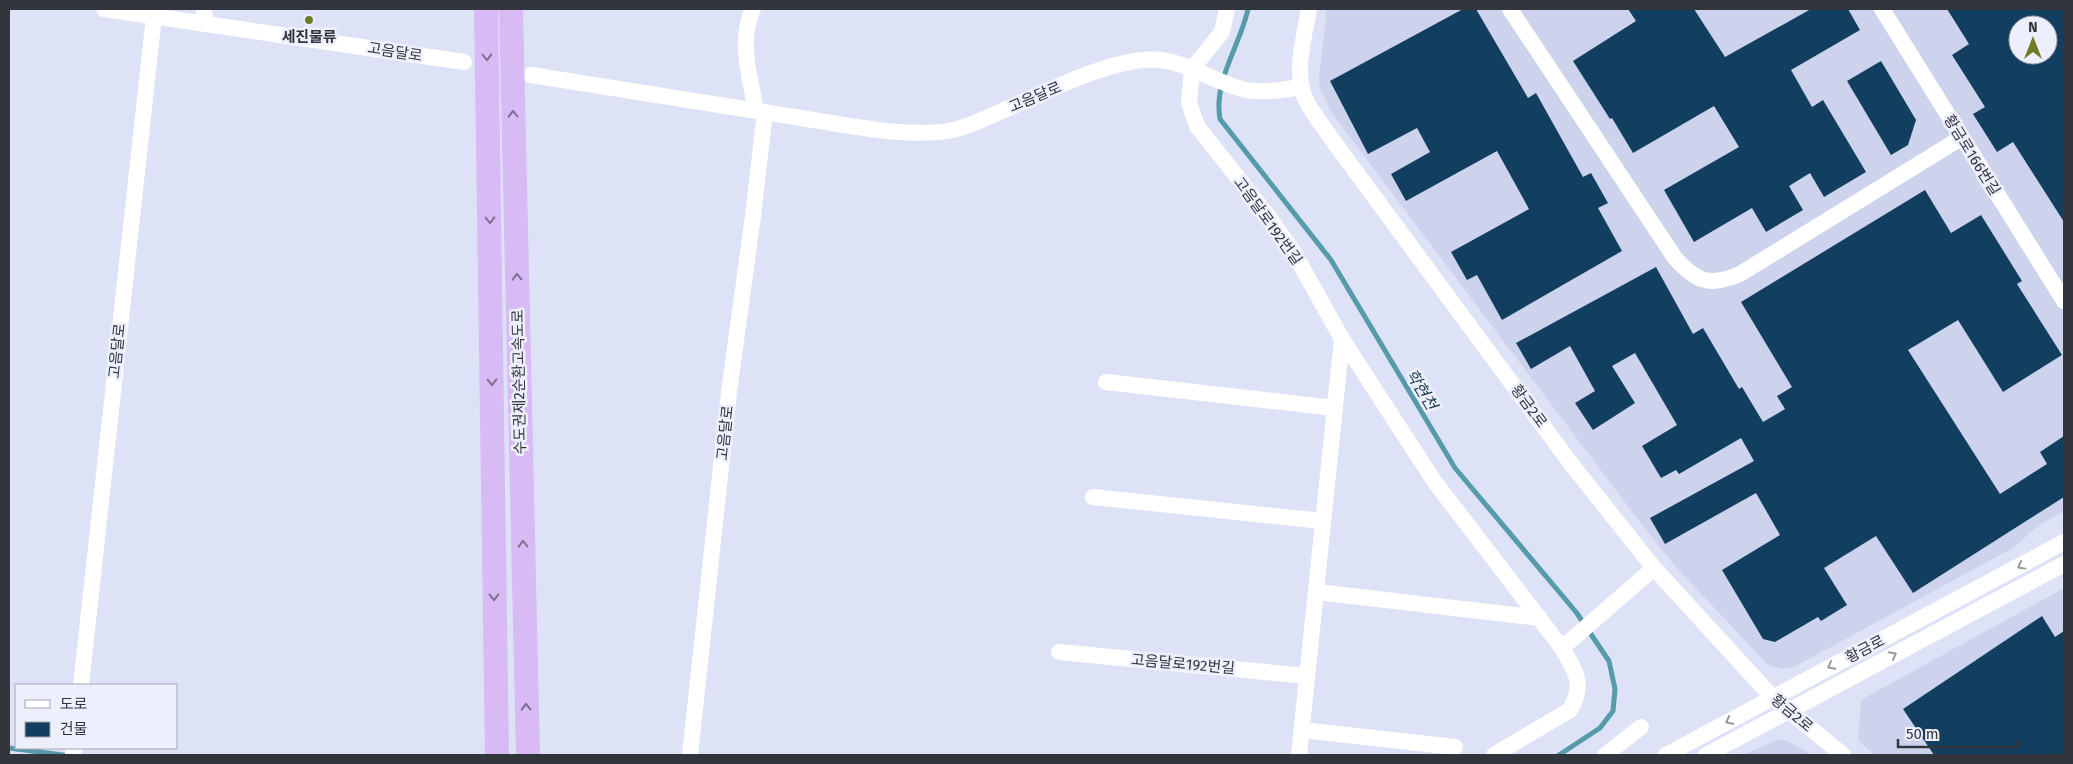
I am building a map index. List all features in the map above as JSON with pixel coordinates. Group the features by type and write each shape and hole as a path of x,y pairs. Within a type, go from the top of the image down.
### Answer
{"highway":[{"name":"수도권제2순환고속도로","path":"486,9 496,755"},
{"name":"수도권제2순환고속도로","path":"511,9 528,755"}],"street":[{"name":"고음달로","path":"104,9 154,16 205,16 464,62"},
{"name":"고음달로","path":"690,755 760,111 746,42 747,26 753,9"},
{"path":"1199,71 1222,32 1227,9"},
{"name":"황금2로","path":"1309,9 1301,57 1301,87 1307,103 1345,157 1572,465 1654,568 1772,697 1843,755"},
{"path":"1510,9 1675,258 1686,270 1699,279 1710,281 1725,280 1740,274 1960,138"},
{"name":"황금로166번길","path":"1882,9 1960,138 2064,300"},
{"name":"고음달로","path":"81,684 154,16"},
{"name":"고음달로","path":"531,75 845,124 933,132 954,130 974,124 1062,85 1128,62 1156,59 1199,71 1235,86 1263,91 1301,87"},
{"name":"고음달로192번길","path":"1199,71 1190,103 1197,126 1269,217 1293,251 1342,338 1434,481 1540,618 1568,643 1573,667 1580,685 1577,698 1570,710 1494,755"},
{"path":"1299,755 1342,338"},
{"path":"1106,382 1335,408"},
{"path":"1093,497 1322,521"},
{"name":"황금로","path":"1666,755 2064,542"},
{"name":"황금로","path":"1706,755 2064,564"},
{"path":"1568,643 1654,568"},
{"path":"1317,592 1540,618"},
{"name":"고음달로192번길","path":"1059,652 1307,676"},
{"path":"1605,755 1641,727"},
{"path":"1302,730 1455,747"}],"shaded area":[{"path":"1327,9 2064,9 2064,511 2039,525 2013,548 1794,667 1782,669 1768,665 1675,566 1639,521 1331,112 1320,89 1319,77"},
{"path":"2064,588 2064,755 1875,755 1858,741 1861,700"},
{"path":"1780,739 1788,741 1811,755 1742,755"}],"building":[{"path":"1463,9 1476,9 1528,98 1536,93 1583,177 1591,173 1608,203 1598,208 1622,251 1502,320 1477,275 1467,280 1451,252 1529,209 1497,151 1406,201 1391,174 1430,152 1417,128 1368,154 1330,81"},
{"path":"1628,9 1694,9 1725,57 1811,9 1848,9 1860,30 1791,70 1812,107 1823,100 1866,172 1824,197 1810,173 1789,186 1803,210 1766,232 1752,208 1694,242 1664,190 1739,147 1714,106 1633,153 1612,118 1610,119 1573,61 1636,21"},
{"path":"1947,9 2064,9 2064,222 2013,142 1997,152 1973,114 1985,107 1952,55 1969,44"},
{"path":"1881,61 1916,120 1908,145 1891,155 1847,81"},
{"path":"1925,190 1951,233 1981,215 2022,281 2017,284 2062,355 2003,392 1958,320 1908,350 2000,494 2047,464 2040,452 2064,436 2064,497 1913,593 1876,536 1824,568 1847,605 1821,621 1818,617 1775,642 1763,639 1722,570 1780,535 1756,493 1665,544 1650,518 1754,461 1741,438 1679,474 1676,470 1661,478 1642,446 1677,425 1635,353 1612,366 1635,403 1593,430 1575,403 1595,391 1570,346 1531,369 1516,343 1656,267 1693,334 1703,328 1739,389 1742,387 1763,422 1785,409 1777,396 1792,387 1741,302"},
{"path":"2042,616 2055,637 2064,631 2064,755 1934,755 1903,709"}],"waterway":[{"name":"학현천","path":"1248,9 1220,91 1220,119 1331,260 1455,468 1576,612 1609,661 1615,689 1613,711 1600,728 1559,755"},
{"path":"9,748 15,749"},
{"path":"17,749 63,755"}],"place":[{"name":"세진물류","path":"309,20"}]}
